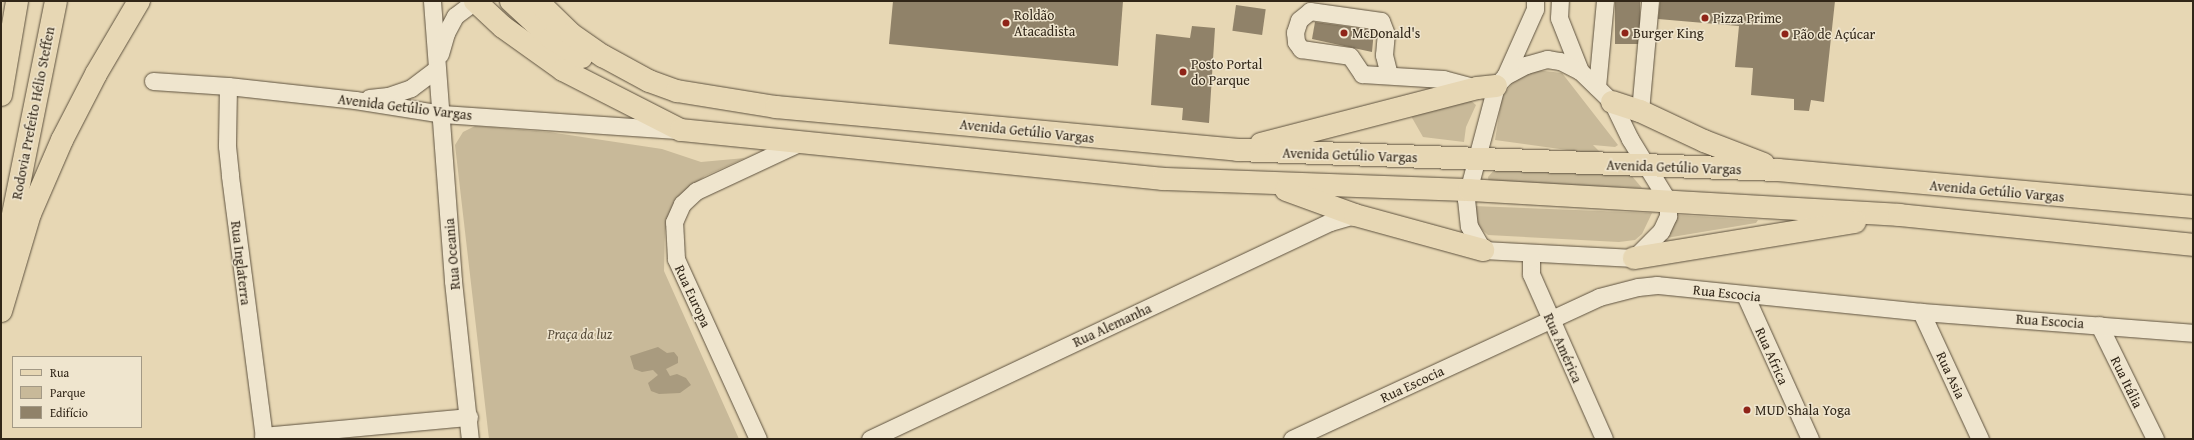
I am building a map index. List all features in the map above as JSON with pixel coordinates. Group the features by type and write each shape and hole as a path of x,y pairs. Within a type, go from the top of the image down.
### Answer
{"main road":[{"path":"1,94 17,1"},
{"name":"Rodovia Prefeito Hélio Steffen","path":"1,272 56,1"},
{"path":"1,311 30,214 62,140 96,74 139,1"},
{"name":"Avenida Getúlio Vargas","path":"475,1 503,27 563,70 681,130 1163,179 1468,190 1899,215 2193,245"},
{"path":"511,1 551,38 614,78 649,81"},
{"name":"Avenida Getúlio Vargas","path":"537,1 571,34 603,56 649,81 677,91 776,107 1238,150 1778,170 2193,207"},
{"path":"1238,150 1493,83"},
{"path":"1612,102 1640,111 1704,141 1778,170"},
{"path":"1262,183 1355,216 1483,250"},
{"path":"1634,258 1899,215"}],"street":[{"name":"Rua Oceania","path":"432,1 436,69 442,114 453,281 469,417 470,439"},
{"name":"Rua Oceania","path":"436,69 446,33 455,16 475,1"},
{"path":"1389,75 1384,55 1386,34 1381,21 1310,11 1299,20 1294,32 1296,42 1301,49 1350,56 1362,74 1493,83 1526,65 1547,59 1560,61 1580,71 1612,102 1630,138 1668,201 1668,216 1661,231 1634,258 1531,254 1483,250 1466,218 1465,208 1468,190 1478,160 1493,83 1535,9 1535,1"},
{"path":"1560,1 1559,18 1580,71"},
{"path":"1597,87 1605,1"},
{"path":"1640,111 1650,1"},
{"path":"355,100 388,96 411,88 436,69"},
{"name":"Avenida Getúlio Vargas","path":"153,81 228,86 355,100 442,114 681,130"},
{"name":"Rua Inglaterra","path":"228,86 227,146 230,176 264,438"},
{"name":"Rua Europa","path":"758,439 676,259 674,222 682,204 696,192 799,143"},
{"name":"Rua Alemanha","path":"870,439 1323,225 1355,216"},
{"name":"Rua América","path":"1531,254 1531,274 1550,320 1604,439"},
{"name":"Rua Escocia","path":"1292,439 1599,297 1638,287 1657,285 1921,312 2193,333"},
{"name":"Rua Africa","path":"1745,295 1810,439"},
{"name":"Rua Asia","path":"1921,312 1980,439"},
{"name":"Rua Itália","path":"2099,325 2155,439"},
{"path":"264,438 469,417"}],"green space":[{"path":"1536,70 1562,73 1618,145 1615,147 1593,145 1603,155 1495,140 1502,97 1517,77"},
{"path":"1470,100 1476,105 1466,127 1464,142 1423,137 1411,116"},
{"name":"Praça da luz","path":"475,126 549,132 662,149 701,162 745,158 705,176 688,189 673,208 665,231 664,271 739,439 489,439 455,145 463,132"},
{"path":"1495,169 1631,175 1642,188 1489,183 1488,177"},
{"path":"1473,206 1652,213 1642,234 1635,240 1619,242 1488,235 1479,227"},
{"path":"1678,215 1758,220 1756,223 1666,238"}],"shaded area":[{"path":"658,347 667,353 674,352 678,357 678,363 666,369 670,376 677,374 686,378 691,385 680,393 659,394 651,391 648,383 658,375 653,370 642,372 634,369 630,356"}],"building":[{"name":"Roldão Atacadista","path":"893,1 1123,1 1118,66 889,44"},
{"name":"Burger King","path":"1615,1 1640,1 1640,44 1615,44"},
{"name":"Pão de Açúcar","path":"1660,1 1835,1 1824,102 1811,100 1809,111 1794,110 1794,99 1751,95 1753,68 1735,67 1739,26 1658,19"},
{"path":"1236,5 1266,9 1262,35 1232,31"},
{"name":"McDonald's","path":"1315,22 1374,30 1372,52 1312,39"},
{"name":"Posto Portal do Parque","path":"1192,26 1215,28 1209,123 1182,120 1183,108 1151,105 1156,34 1190,38"}],"place":[{"name":"Pizza Prime","path":"1705,18"},
{"name":"Roldão Atacadista","path":"1006,23"},
{"name":"McDonald's","path":"1344,33"},
{"name":"Burger King","path":"1625,33"},
{"name":"Pão de Açúcar","path":"1785,34"},
{"name":"Posto Portal do Parque","path":"1183,72"},
{"name":"MUD Shala Yoga","path":"1747,410"}]}
